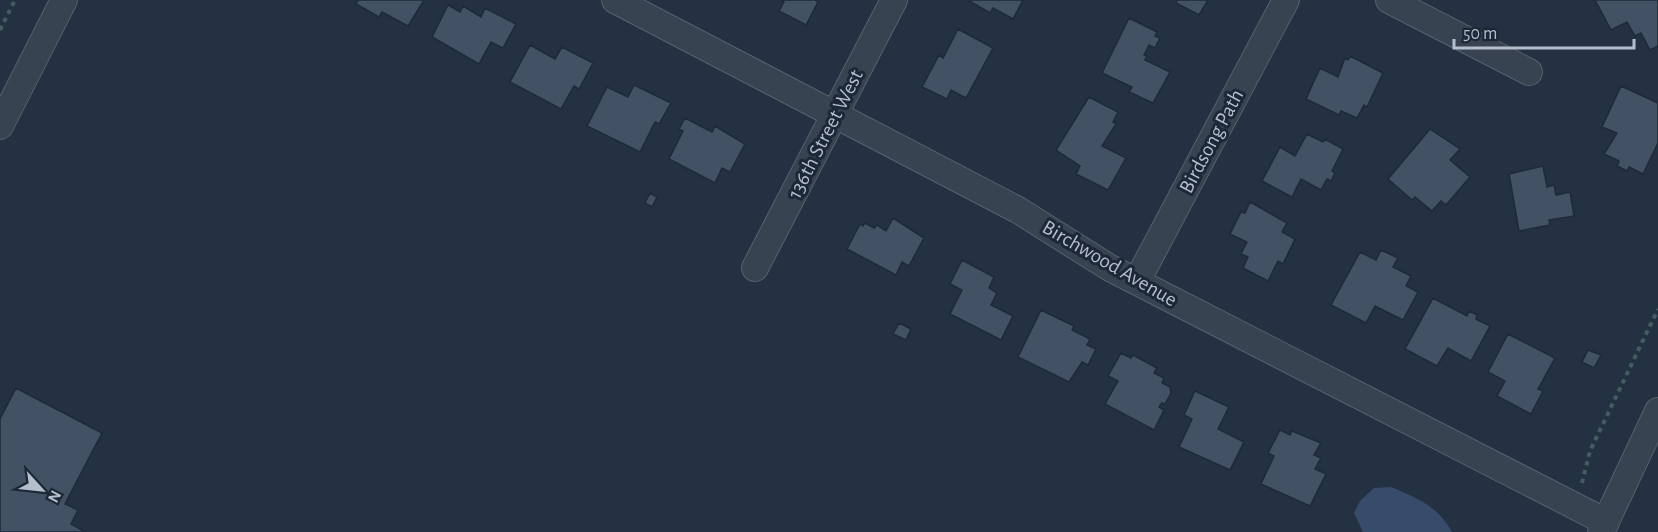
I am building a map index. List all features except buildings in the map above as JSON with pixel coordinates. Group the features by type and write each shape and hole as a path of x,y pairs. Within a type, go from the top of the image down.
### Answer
{"street":[{"path":"0,126 64,0"},
{"name":"Birchwood Avenue","path":"615,0 1018,210 1082,251 1137,281 1572,504 1604,527"},
{"name":"136th Street West","path":"755,268 894,0"},
{"name":"Birdsong Path","path":"1137,281 1286,0"},
{"path":"1389,0 1529,72"},
{"path":"1604,527 1658,411"}],"path":[{"path":"0,30 15,0"},
{"path":"1572,504 1583,480 1593,444 1658,309"}],"water":[{"path":"1391,487 1418,499 1433,509 1452,532 1363,532 1354,513 1360,501 1374,488"}]}
